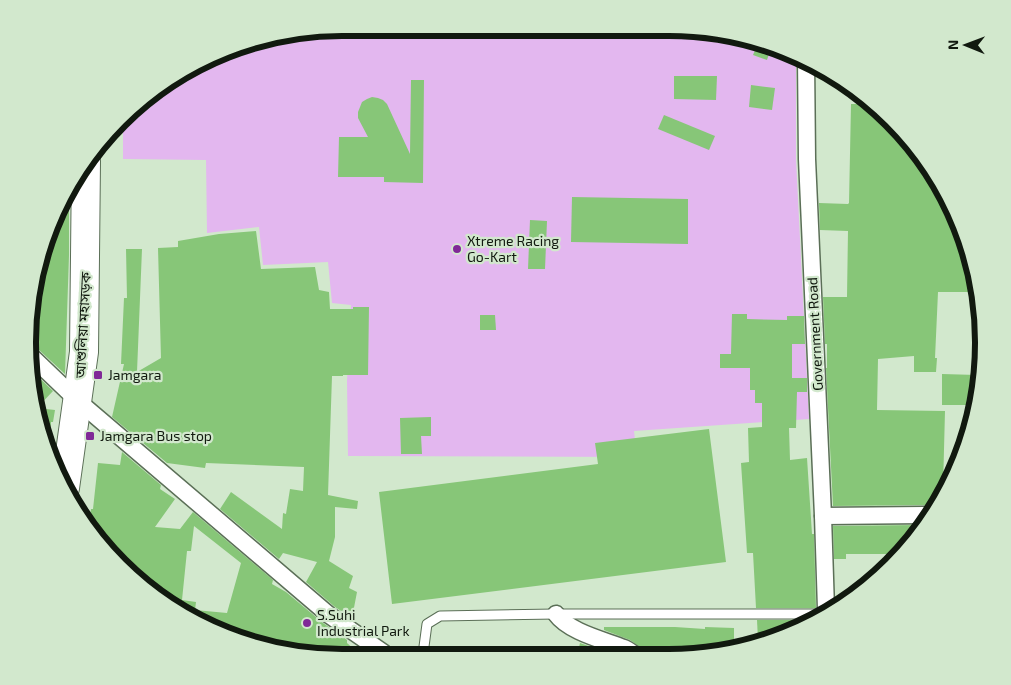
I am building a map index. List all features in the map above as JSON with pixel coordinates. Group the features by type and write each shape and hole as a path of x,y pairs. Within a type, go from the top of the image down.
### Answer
{"highway":[{"name":"আশুলিয়া মহাসড়ক","path":"67,475 84,352 86,175"}],"street":[{"name":"Government Road","path":"806,69 807,159 826,605"},
{"path":"37,362 78,401 329,615 378,649"},
{"path":"823,516 922,514"},
{"path":"556,614 584,633 625,649"}],"lane":[{"path":"424,649 427,624 440,616 810,614"}],"shaded area":[{"path":"342,36 668,36 728,42 786,60 796,64 796,159 809,419 634,431 637,457 348,456 347,381 351,305 332,303 328,262 263,265 259,227 207,233 206,160 123,159 123,129 141,112 172,88 189,77 225,60 263,47 303,39"}],"building":[{"path":"755,49 769,54 767,60 753,55"},
{"path":"674,76 717,76 716,100 674,99"},
{"path":"411,80 424,80 423,183 384,182 384,177 338,177 339,137 368,137 358,118 358,112 362,102 372,97 383,100 387,104 410,154"},
{"path":"751,85 775,88 772,110 749,107"},
{"path":"851,104 860,104 899,141 934,189 951,225 969,283 970,292 938,292 936,372 914,372 914,356 878,359 877,410 945,411 943,477 928,506 833,506 826,368 827,344 825,344 823,297 847,297 848,231 820,230 819,203 849,203"},
{"path":"664,115 715,136 709,150 658,129"},
{"path":"572,197 688,199 688,244 571,242"},
{"path":"69,205 65,374 37,348 37,322 42,283 53,244"},
{"path":"530,220 547,221 545,269 528,269"},
{"path":"256,231 261,269 315,267 319,290 329,292 330,309 369,307 368,375 332,376 328,495 358,501 357,509 335,507 335,537 329,561 353,576 349,588 357,592 352,618 335,607 306,582 317,562 283,553 279,559 220,509 231,492 282,529 283,513 286,514 290,489 303,491 304,467 206,463 205,468 167,463 112,417 124,364 121,364 124,298 127,298 126,249 142,249 137,372 161,358 158,248 178,247 178,241 219,234"},
{"path":"732,314 747,314 747,319 787,320 787,316 804,316 805,344 792,344 792,378 807,378 807,392 797,392 796,428 789,428 790,460 807,458 812,534 814,534 816,608 756,608 753,553 747,553 741,463 749,462 748,428 762,427 762,403 755,403 755,390 750,390 750,368 720,368 720,354 731,354"},
{"path":"480,315 495,315 496,330 480,330"},
{"path":"942,374 973,375 968,405 942,405"},
{"path":"38,377 53,391 42,403"},
{"path":"44,409 55,410 53,422 51,422 51,433"},
{"path":"431,417 431,436 421,436 422,454 401,454 400,418"},
{"path":"709,429 726,562 392,604 379,492 598,464 595,443"},
{"path":"122,452 161,485 160,489 175,499 155,527 180,529 193,512 273,580 272,584 286,592 347,640 347,643 354,649 303,646 263,638 207,617 172,597 126,559 90,516 91,509 93,509 98,463 120,465","holes":["194,526 241,563 227,613 195,610 196,602 182,600 187,551 191,551"]},
{"path":"914,525 890,554 846,554 846,559 834,559 833,526"},
{"path":"757,620 797,620 786,625 758,635"},
{"path":"604,627 734,628 734,642 689,648 643,649 630,640 604,630"},
{"path":"580,643 597,649 579,649"}],"place":[{"name":"Xtreme Racing Go-Kart","path":"457,249"},
{"name":"Jamgara","path":"98,375"},
{"name":"Jamgara Bus stop","path":"90,436"},
{"name":"S.Suhi Industrial Park","path":"307,623"}]}
